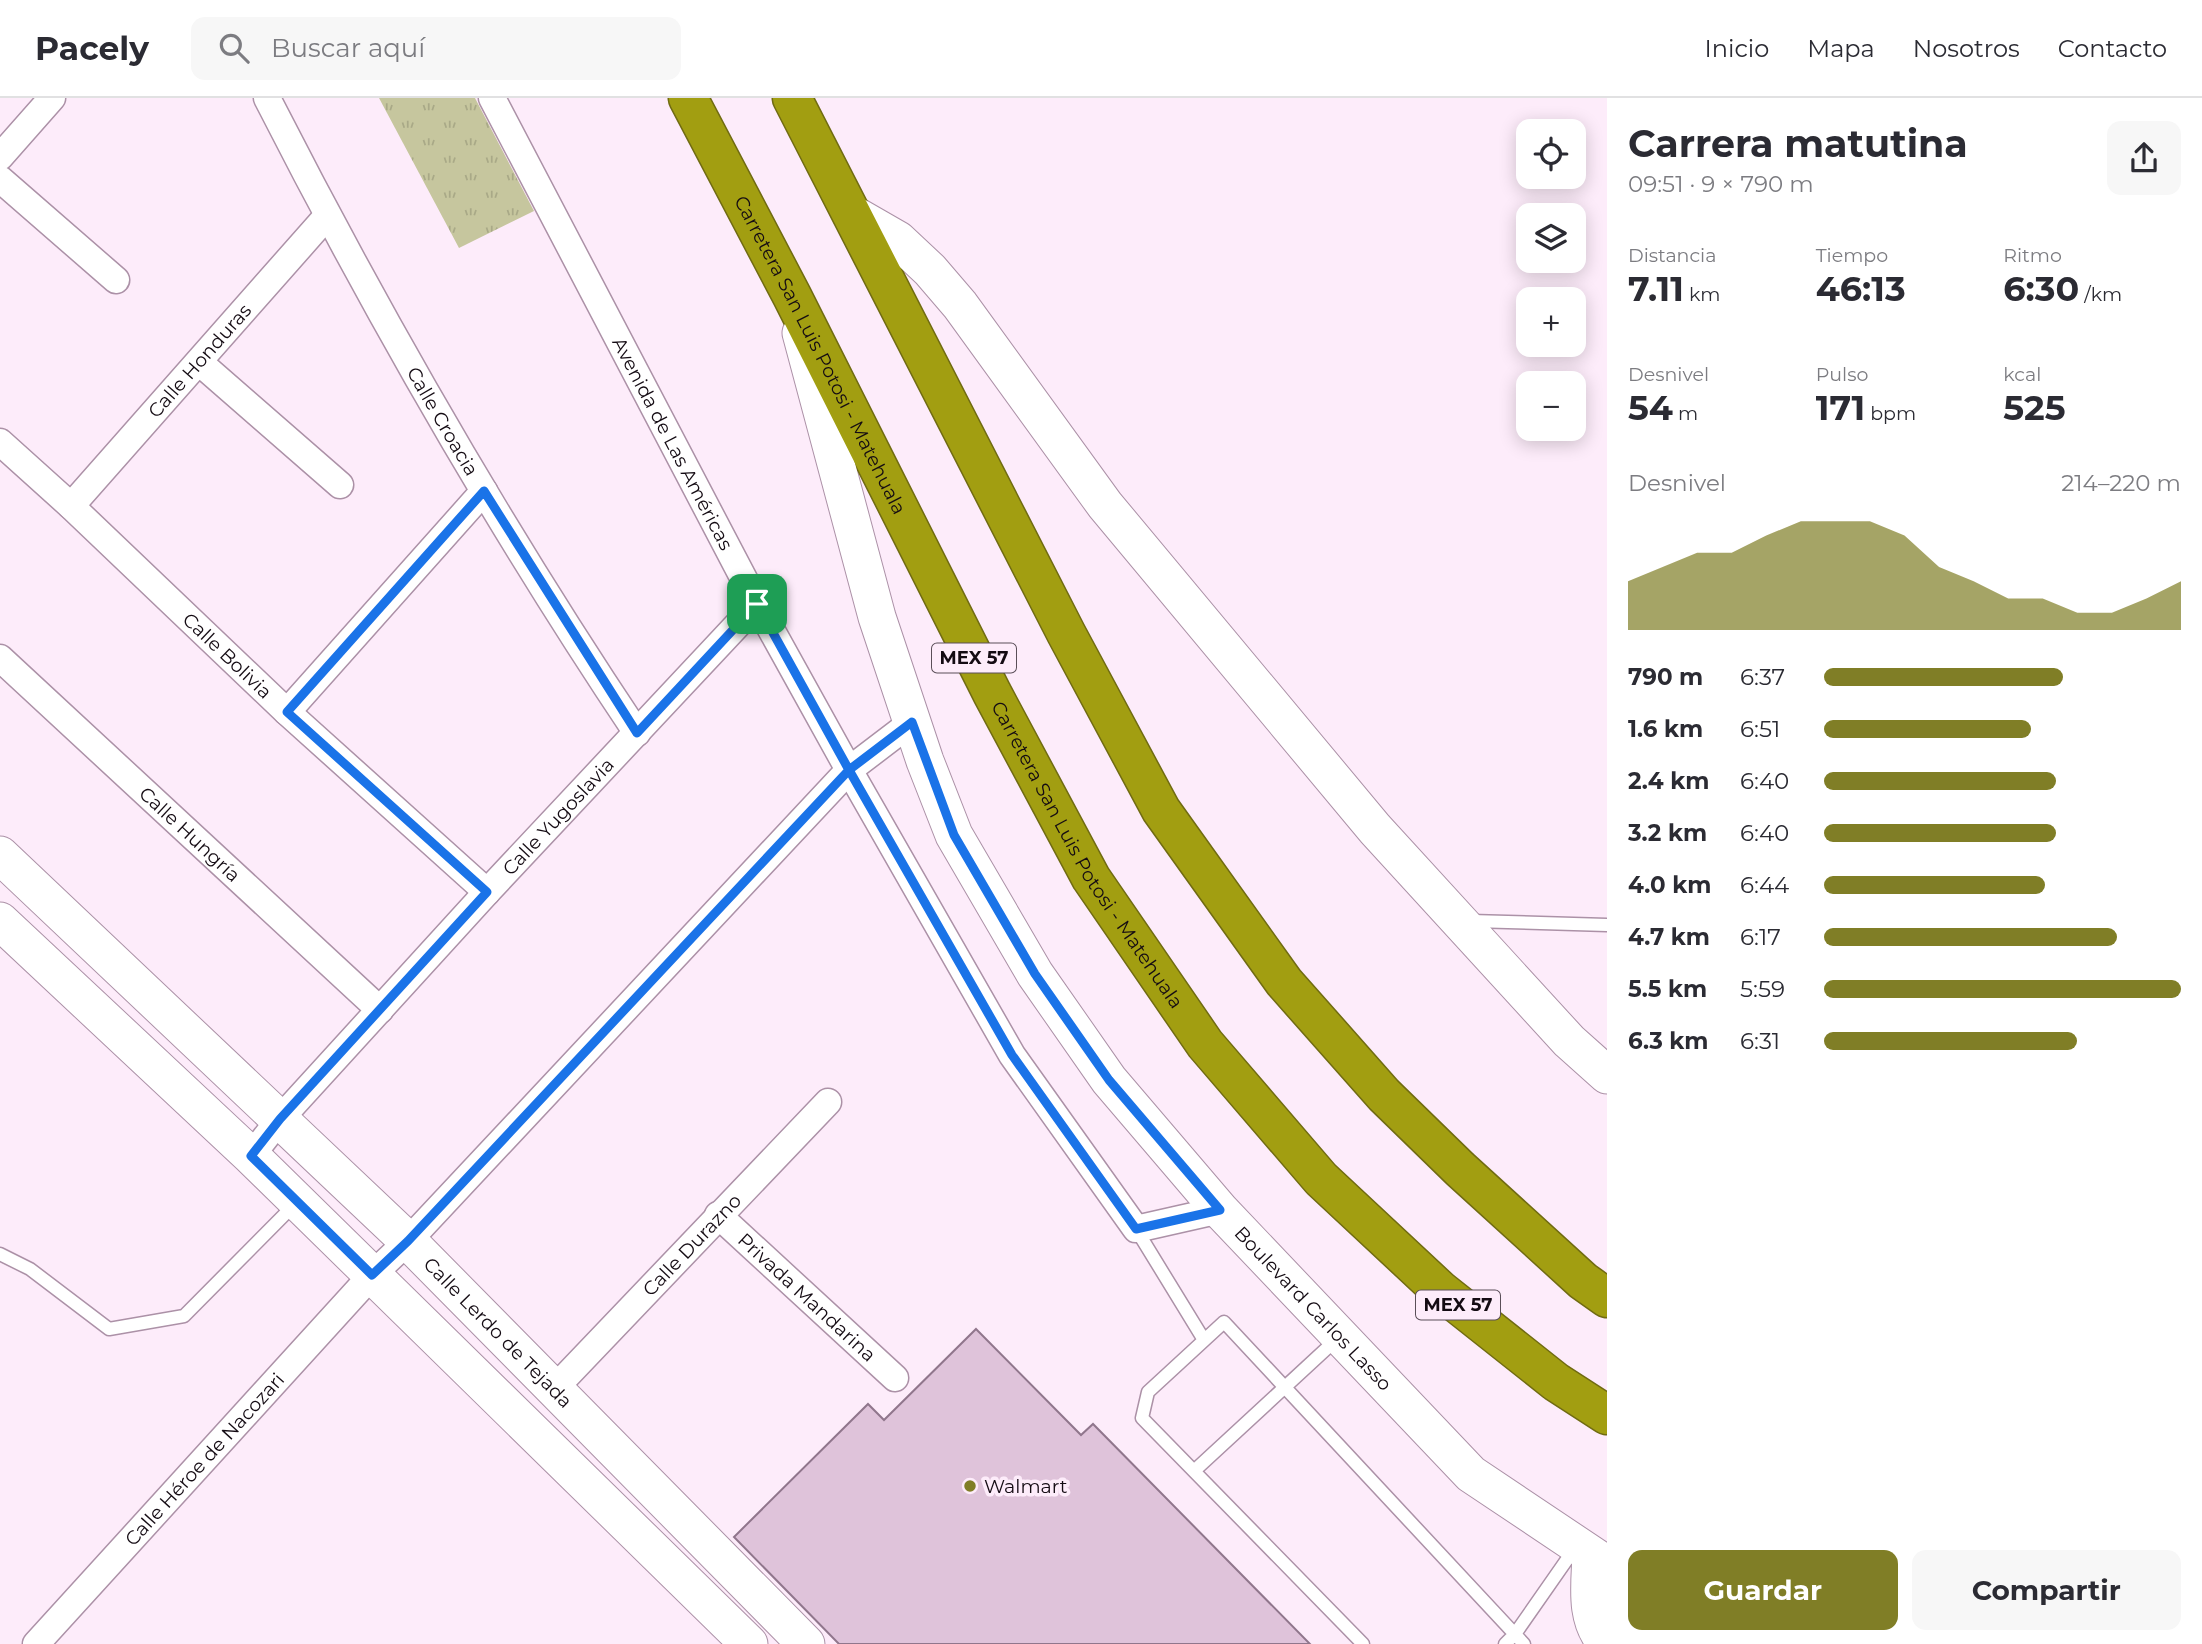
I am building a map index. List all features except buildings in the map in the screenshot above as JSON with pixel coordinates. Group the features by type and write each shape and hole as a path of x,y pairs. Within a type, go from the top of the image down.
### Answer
{"highway":[{"name":"Carretera San Luis Potosi - Matehuala","path":"688,98 792,296 992,693 1091,878 1205,1044 1321,1179 1440,1290 1556,1382 1607,1415"},
{"path":"792,98 1066,633 1161,810 1284,982 1384,1095 1460,1169 1583,1281 1607,1298"}],"street":[{"path":"0,157 52,98"},
{"name":"Calle Croacia","path":"267,98 327,215 484,491 637,733"},
{"name":"Avenida de Las Américas","path":"492,98 757,604 849,770 1012,1055 1136,1229"},
{"path":"0,179 116,280"},
{"path":"851,213 898,240 930,270 960,305 1105,505 1375,829 1569,1041 1607,1075"},
{"name":"Calle Honduras","path":"71,506 327,215"},
{"name":"Boulevard Carlos Lasso","path":"792,296 866,577 912,722 954,835 1035,974 1109,1080 1220,1210 1471,1474 1592,1555"},
{"path":"199,362 340,485"},
{"name":"Calle Bolivia","path":"0,442 287,712 487,892"},
{"path":"287,712 484,491"},
{"name":"Calle Yugoslavia","path":"251,1156 280,1119 487,892 757,604"},
{"name":"Calle Hungría","path":"0,658 380,1010"},
{"name":"Calle Héroe de Nacozari","path":"36,1644 372,1275 408,1241 849,770 912,722"},
{"name":"Calle Lerdo de Tejada","path":"0,855 408,1241 806,1644"},
{"path":"0,921 251,1156 749,1644"},
{"name":"Calle Durazno","path":"555,1388 828,1101"},
{"path":"1136,1229 1220,1210"},
{"name":"Privada Mandarina","path":"718,1215 895,1378"},
{"path":"1592,1555 1589,1605 1602,1639 1607,1644"}],"lane":[{"path":"1459,921 1607,925"},
{"path":"0,1254 30,1269 109,1329 184,1316 297,1202"},
{"path":"1136,1229 1204,1340"},
{"path":"1363,1644 1142,1418 1149,1392 1224,1322 1524,1644"},
{"path":"1194,1471 1340,1336"},
{"path":"1505,1644 1592,1555"}],"green space":[{"path":"379,98 475,98 534,211 459,248"}],"place":[{"name":"Walmart","path":"970,1486"}],"route":[{"path":"757,604 637,733 484,491 287,712 487,892 280,1119 251,1156 372,1275 408,1241 849,770 1012,1055 1136,1229 1220,1210 1109,1080 1035,974 954,835 912,722 849,770 757,604"}]}
